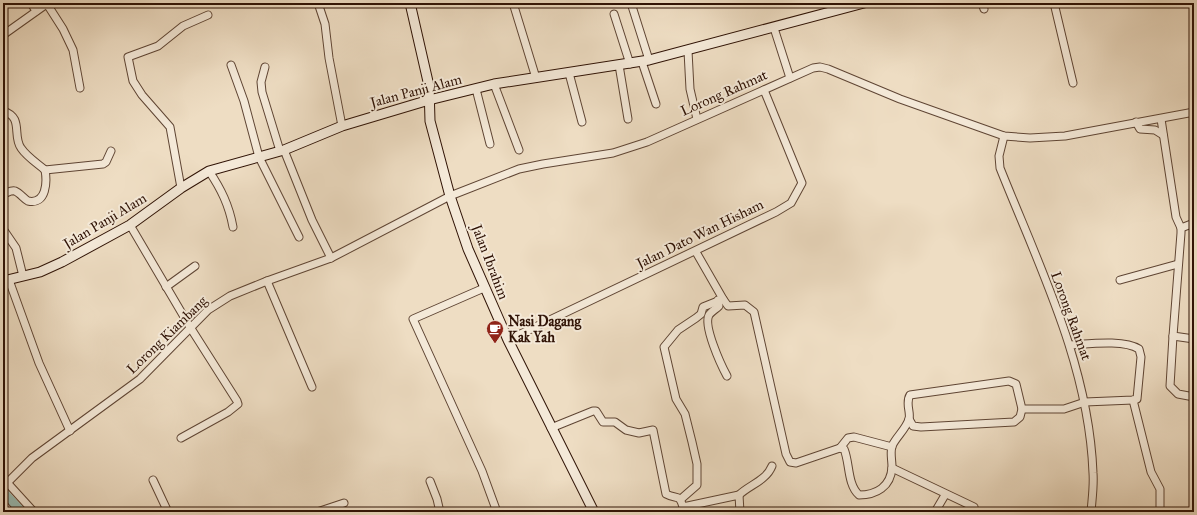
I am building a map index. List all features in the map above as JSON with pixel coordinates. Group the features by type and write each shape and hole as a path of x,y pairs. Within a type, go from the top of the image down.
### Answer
{"main road":[{"name":"Jalan Ibrahim","path":"410,3 429,86 428,100 430,121 450,196 484,288 551,428 594,512"},
{"name":"Jalan Panji Alam","path":"6,280 40,272 62,262 130,225 181,188 209,171 282,150 342,126 428,100 494,84 646,61 864,3"}],"street":[{"path":"31,3 36,11"},
{"path":"3,35 47,3 63,29 73,50 80,88"},
{"path":"318,3 325,24 329,58 342,126"},
{"path":"513,3 536,78"},
{"path":"631,3 656,104"},
{"path":"1054,3 1073,83"},
{"path":"614,14 630,64"},
{"path":"181,188 171,130 142,95 133,81 128,57 158,46 183,26 208,15"},
{"path":"774,28 790,78"},
{"path":"688,51 690,88 697,119"},
{"path":"231,65 244,101 259,157 299,237"},
{"path":"619,66 628,119"},
{"path":"265,67 261,82 262,92 282,150 312,220 331,258"},
{"name":"Lorong Rahmat","path":"450,196 519,169 599,156 628,149 790,78 820,67 900,99 1004,136 1030,138 1065,136 1194,112"},
{"path":"569,73 582,122"},
{"path":"494,84 519,150"},
{"path":"476,89 490,144"},
{"name":"Jalan Dato Wan Hisham","path":"508,340 696,252 791,203 802,183 764,90"},
{"path":"3,111 10,114 14,118 21,148 45,170 47,180 45,190 41,197 34,201 28,200 17,192 13,191 3,194"},
{"path":"1161,119 1176,217 1181,228 1170,386 1178,394 1194,397"},
{"path":"1136,122 1140,129 1155,130 1163,135"},
{"name":"Lorong Rahmat","path":"1004,136 999,156 1000,168 1070,345 1085,402 1093,473 1091,512"},
{"path":"45,170 103,164 106,162 111,151"},
{"path":"209,171 221,189 230,211 233,227"},
{"name":"Lorong Kiambang","path":"5,480 32,458 140,380 208,310 230,296 331,258 450,196"},
{"path":"1181,228 1194,223"},
{"path":"130,225 190,327 238,404 228,412 181,438"},
{"path":"3,229 16,248 23,276"},
{"path":"696,252 721,300 728,306 745,305 754,312 786,454 790,462 796,463 840,448 848,438 854,437 892,447"},
{"path":"1120,280 1178,264"},
{"path":"166,287 195,266"},
{"path":"6,280 39,363 70,432"},
{"path":"267,281 312,387"},
{"path":"484,288 413,319 482,471 497,512"},
{"path":"721,300 719,306 710,314 708,322 718,361 727,376"},
{"path":"681,500 697,485 697,464 685,414 676,399 664,347 678,330 701,314 703,307 721,300"},
{"path":"1173,336 1194,339"},
{"path":"1022,409 1064,409 1085,402 1137,399 1141,357 1139,349 1134,346 1106,343 1070,345"},
{"path":"1009,381 1016,384 1022,409 1020,417 1014,422 920,427 913,426 909,419 908,399 910,395 1009,381"},
{"path":"1133,400 1151,472 1160,489 1160,512"},
{"path":"551,428 593,411 598,413 603,422 615,422 626,430 639,433 653,430 664,490 666,494 677,496 681,500 683,510 738,495 746,488 767,475 772,466"},
{"path":"840,448 844,449 847,455 854,491 858,494 872,494 880,491 885,487 890,477 892,468 892,447 909,419"},
{"path":"892,468 974,508"},
{"path":"5,480 34,512"},
{"path":"153,480 168,512"},
{"path":"430,481 440,512"},
{"path":"738,495 740,512"},
{"path":"935,512 945,495"},
{"path":"316,512 344,503"},
{"path":"3,504 10,512"}],"waterway":[{"path":"3,495 19,512"}],"place":[{"name":"Nasi Dagang Kak Yah","path":"495,344"}]}
